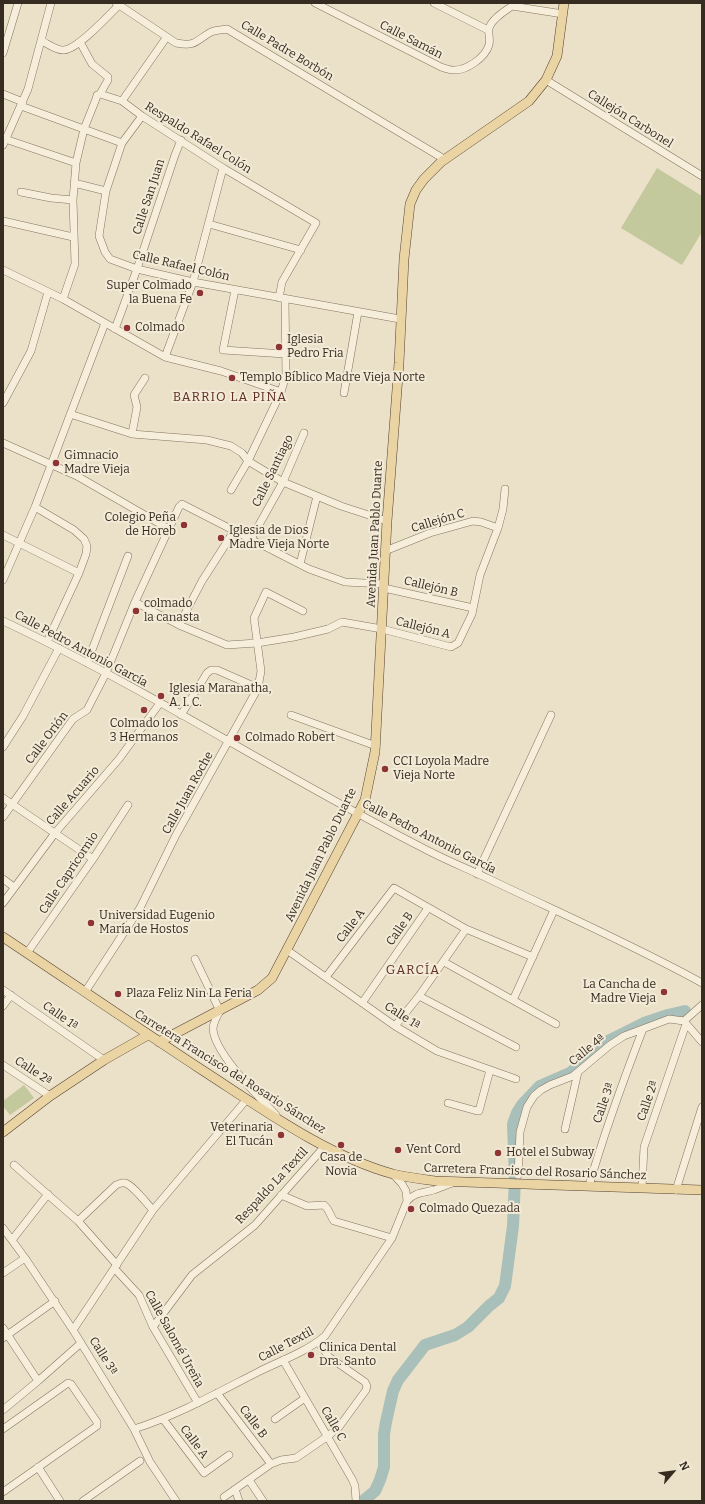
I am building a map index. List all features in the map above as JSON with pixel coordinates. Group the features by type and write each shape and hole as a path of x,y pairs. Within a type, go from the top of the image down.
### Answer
{"main road":[{"name":"Avenida Juan Pablo Duarte","path":"159,1042 258,990 272,978 365,800 376,746 385,551 399,363 400,319 410,204 416,190 424,179 444,159 529,101 546,80 557,56 564,3"},
{"name":"Carretera Francisco del Rosario Sánchez","path":"3,937 148,1035 282,1122 325,1146 367,1165 422,1180 502,1182 517,1179 589,1186 702,1190"},
{"path":"3,1132 50,1096 104,1060 148,1035"}],"street":[{"path":"3,53 18,3"},
{"path":"51,3 42,41 22,104 4,142 76,163"},
{"name":"Calle Samán","path":"315,3 440,67 452,70 459,70 477,61 489,44 488,30"},
{"path":"434,3 488,30 491,23 512,5 563,14"},
{"path":"42,41 58,49 70,49 80,42 118,4"},
{"name":"Calle Padre Borbón","path":"118,4 166,38 176,43 186,45 197,42 211,32 227,29 444,159"},
{"path":"122,101 166,38"},
{"path":"62,299 75,264 73,200 76,163 84,129 97,95 100,94 108,80 108,77 92,64 80,42"},
{"name":"Callejón Carbonel","path":"546,80 702,176"},
{"path":"3,94 22,104 122,143"},
{"name":"Respaldo Rafael Colón","path":"100,94 122,101 142,116 223,168 316,223 301,250"},
{"name":"Calle Rafael Colón","path":"142,116 122,143 106,191 99,236 105,252 110,259 137,269 193,282 400,319"},
{"name":"Calle San Juan","path":"115,329 181,140"},
{"path":"164,357 193,282 223,168"},
{"path":"74,183 106,191"},
{"path":"21,192 51,198 73,200"},
{"path":"3,221 73,237"},
{"path":"209,224 301,250 282,282 286,375 281,392 248,461 231,490"},
{"path":"3,270 62,299 164,357 221,371 281,392"},
{"path":"235,290 223,350 285,354"},
{"path":"3,403 31,351 48,292"},
{"path":"344,393 358,312"},
{"path":"3,580 52,465 105,323"},
{"path":"132,434 137,407 134,395 145,378"},
{"path":"70,414 132,434 200,436 230,446 242,453 248,461 283,482 341,506 387,521"},
{"name":"Calle Santiago","path":"251,539 283,482 304,433"},
{"path":"3,443 77,476 169,529"},
{"path":"473,608 480,575 498,528 503,509 505,489"},
{"path":"300,564 317,496"},
{"name":"Calle Orión","path":"3,817 73,719 87,711 106,673 135,602 179,507 182,504"},
{"name":"Callejón B","path":"182,504 310,569 345,582 384,586 473,608"},
{"path":"35,507 74,530 86,542 88,549 79,573 47,642"},
{"name":"Callejón C","path":"385,551 430,533 473,522 481,522 498,528"},
{"path":"179,625 202,581 234,530"},
{"path":"3,535 79,573"},
{"path":"87,663 128,556"},
{"name":"Calle Juan Roche","path":"85,992 140,908 176,835 258,688 261,671 254,618 266,592 304,611"},
{"name":"Callejón A","path":"135,602 179,625 227,645 257,643 294,637 328,629 342,622 451,647 458,644 473,608"},
{"name":"Calle Pedro Antonio García","path":"3,621 106,673 358,814 422,848 654,956 702,983"},
{"path":"3,747 23,716 59,648"},
{"path":"181,715 211,670 217,670 258,688"},
{"name":"Calle Acuario","path":"3,903 55,833 119,760 160,703"},
{"path":"477,874 551,714"},
{"path":"291,715 376,746"},
{"path":"3,798 93,859"},
{"name":"Calle Capricornio","path":"28,954 128,805"},
{"path":"3,879 14,887"},
{"name":"Calle A","path":"326,977 393,889 396,888 428,908"},
{"path":"428,908 466,929 533,957"},
{"name":"Calle B","path":"362,1003 428,908"},
{"path":"513,1000 554,910"},
{"path":"395,1026 444,962 466,929"},
{"name":"Calle 1ª","path":"287,950 395,1026 437,1051 516,1079"},
{"path":"195,959 220,1011 215,1019 213,1029 219,1047 244,1080 282,1122"},
{"path":"444,962 556,1024"},
{"name":"Calle 1ª","path":"3,990 104,1060"},
{"path":"3,1006 11,995"},
{"path":"419,996 516,1047"},
{"path":"702,1005 685,1022 702,1042"},
{"name":"Calle 4ª","path":"517,1179 520,1132 527,1107 534,1096 541,1090 578,1072 610,1044 624,1036 669,1019 685,1022"},
{"name":"Calle 2ª","path":"642,1188 644,1147 685,1022"},
{"name":"Calle 3ª","path":"589,1186 618,1092 643,1029"},
{"name":"Calle 2ª","path":"3,1065 50,1096"},
{"path":"448,1103 477,1112 479,1110 490,1070"},
{"path":"565,1129 578,1072"},
{"path":"73,1330 153,1210 247,1099"},
{"path":"676,1190 702,1107"},
{"name":"Respaldo La Textil","path":"153,1327 192,1275 255,1225 325,1146"},
{"name":"Calle Salomé Ureña","path":"14,1166 78,1221 139,1296 153,1327 198,1403"},
{"path":"392,1173 406,1191 407,1201"},
{"path":"407,1201 412,1195 417,1193 433,1190 455,1182"},
{"path":"78,1221 116,1185 121,1183 131,1186 153,1210"},
{"path":"12,1240 48,1194"},
{"path":"281,1195 307,1206 324,1206 328,1208 334,1221 392,1238"},
{"name":"Calle Textil","path":"134,1429 163,1419 198,1403 318,1342 325,1336 392,1238 407,1201"},
{"name":"Calle 3ª","path":"3,1228 73,1330 134,1429 150,1462 176,1501"},
{"path":"3,1273 25,1258"},
{"path":"5,1336 55,1302"},
{"path":"3,1328 5,1336 38,1381"},
{"path":"224,1497 271,1464 282,1460 296,1458 328,1436 339,1426 366,1390 367,1386 360,1378 329,1357 318,1342"},
{"path":"3,1410 81,1343"},
{"name":"Calle C","path":"283,1360 352,1479 355,1486 356,1500"},
{"path":"3,1429 66,1384 71,1384 97,1420 97,1426 3,1492"},
{"name":"Calle B","path":"217,1393 271,1464"},
{"path":"276,1419 305,1398"},
{"name":"Calle A","path":"163,1419 204,1473 229,1455"},
{"path":"83,1501 140,1461"},
{"path":"38,1467 60,1501"},
{"path":"249,1480 262,1501"},
{"path":"235,1489 239,1501"}],"green space":[{"path":"657,168 702,196 702,232 682,265 621,228"},
{"path":"24,1085 34,1098 10,1115 3,1106 3,1101"}],"waterway":[{"path":"363,1501 375,1491 384,1467 384,1434 393,1391 398,1380 425,1345 455,1335 468,1327 499,1298 505,1286 513,1226 515,1178 513,1124 522,1105 540,1086 570,1073 602,1044 644,1023 685,1011"}],"place":[{"name":"Super Colmado la Buena Fe","path":"200,293"},
{"name":"Colmado","path":"127,328"},
{"name":"Iglesia Pedro Fria","path":"279,347"},
{"name":"Templo Bíblico Madre Vieja Norte","path":"232,378"},
{"name":"Gimnacio Madre Vieja","path":"56,463"},
{"name":"Colegio Peña de Horeb","path":"184,525"},
{"name":"Iglesia de Dios Madre Vieja Norte","path":"221,538"},
{"name":"colmado la canasta","path":"136,611"},
{"name":"Iglesia Maranatha, A. I. C.","path":"161,696"},
{"name":"Colmado los 3 Hermanos","path":"144,710"},
{"name":"Colmado Robert","path":"237,738"},
{"name":"CCI Loyola Madre Vieja Norte","path":"385,769"},
{"name":"Universidad Eugenio María de Hostos","path":"91,923"},
{"name":"La Cancha de Madre Vieja","path":"664,992"},
{"name":"Plaza Feliz Nin La Feria","path":"118,994"},
{"name":"Veterinaria El Tucán","path":"281,1135"},
{"name":"Casa de Novia","path":"341,1145"},
{"name":"Vent Cord","path":"398,1150"},
{"name":"Hotel el Subway","path":"498,1153"},
{"name":"Colmado Quezada","path":"411,1209"},
{"name":"Clinica Dental Dra. Santo","path":"311,1355"}],"district":[{"name":"BARRIO LA PIÑA","path":"230,397"},
{"name":"GARCÍA","path":"413,970"}]}
